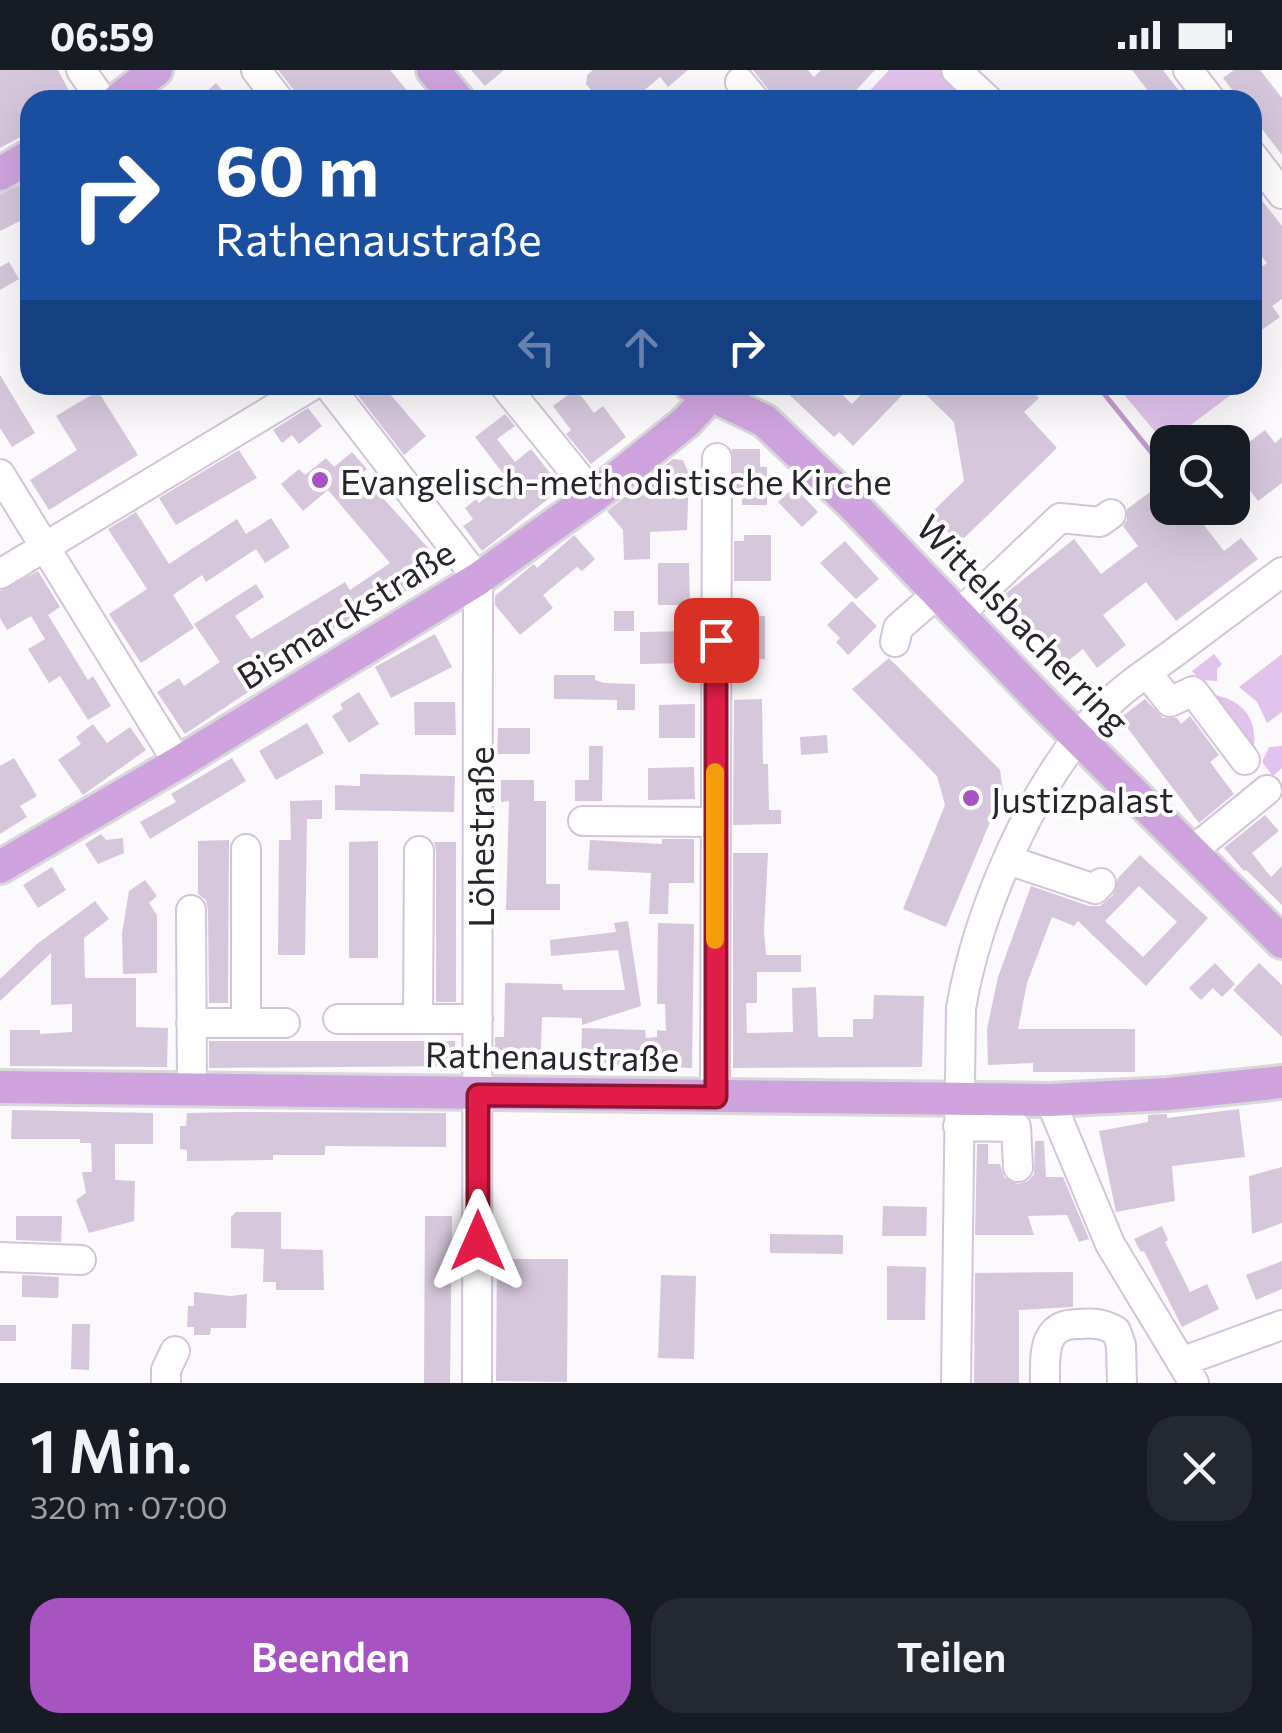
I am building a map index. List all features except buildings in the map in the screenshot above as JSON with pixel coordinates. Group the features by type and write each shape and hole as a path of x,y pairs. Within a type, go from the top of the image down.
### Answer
{"main road":[{"path":"131,90 156,70"},
{"path":"432,70 449,90"},
{"name":"Bismarckstraße","path":"0,866 178,763 478,579 594,496 686,422 703,395"},
{"name":"Wittelsbacherring","path":"719,395 765,421 950,602 1044,704 1282,942"},
{"name":"Rathenaustraße","path":"0,1087 716,1097 958,1113 1050,1100 1168,1094 1282,1082"}],"street":[{"path":"256,70 271,90"},
{"path":"956,70 977,90"},
{"path":"1262,168 1282,194"},
{"path":"0,574 296,395"},
{"path":"336,395 478,579"},
{"path":"512,395 594,496"},
{"path":"716,1097 717,458"},
{"path":"0,474 178,763"},
{"path":"895,642 898,628 950,602 1060,518 1100,522 1111,514"},
{"path":"956,1383 961,1008 970,958 1008,860 1023,824 1105,707 1282,572"},
{"name":"Löhestraße","path":"477,1383 478,579"},
{"path":"1148,672 1170,702 1193,691 1244,760"},
{"path":"1191,852 1267,790"},
{"path":"583,821 715,822"},
{"path":"246,849 246,1023"},
{"path":"418,1019 419,851"},
{"path":"1008,860 1095,889 1101,883"},
{"path":"191,910 192,1091"},
{"path":"338,1019 478,1019"},
{"path":"191,1023 285,1023"},
{"path":"1050,1100 1110,1244 1187,1372 1282,1325"},
{"path":"958,1113 1016,1127 1018,1166"},
{"path":"0,1257 81,1260"},
{"path":"1045,1383 1046,1344 1052,1331 1066,1324 1104,1323 1116,1331 1121,1345 1122,1383"},
{"path":"166,1383 175,1351"}],"shaded area":[{"path":"889,70 950,70 969,90 870,90"},
{"path":"1124,395 1231,395 1191,425 1150,426"},
{"path":"1214,654 1222,664 1217,669 1217,681 1200,680 1192,671"},
{"path":"1282,654 1282,712 1267,723 1257,702 1239,687"},
{"path":"1214,695 1234,702 1247,714 1254,730 1253,751"},
{"path":"1282,746 1282,768 1273,776 1262,762 1269,747"}],"waterway":[{"path":"1105,395 1150,451"}],"slow traffic":[{"path":"715,772 715,940"}],"place":[{"name":"Evangelisch-methodistische Kirche","path":"320,480"},
{"name":"Justizpalast","path":"971,798"}],"route":[{"path":"478,1241 478,1095 716,1097 716,640"}]}
